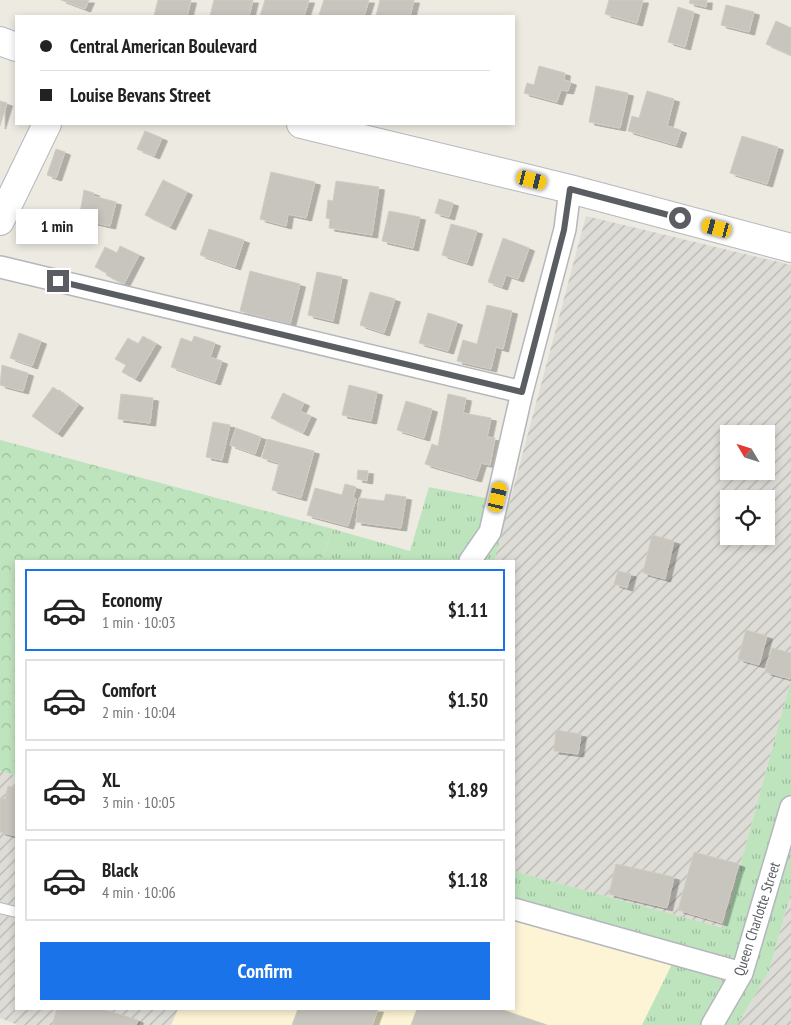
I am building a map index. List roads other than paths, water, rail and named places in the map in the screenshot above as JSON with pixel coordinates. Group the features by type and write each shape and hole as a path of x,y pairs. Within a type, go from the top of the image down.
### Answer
{"main road":[{"path":"0,41 15,47"},
{"path":"0,221 47,125"},
{"path":"305,125 570,189 791,248"}],"street":[{"path":"471,560 490,532 522,392 564,230 570,189"},
{"path":"0,267 522,392"},
{"name":"Queen Charlotte Street","path":"712,1025 742,973 791,807"},
{"path":"515,909 742,973"}],"lane":[{"path":"0,908 15,912"}]}
